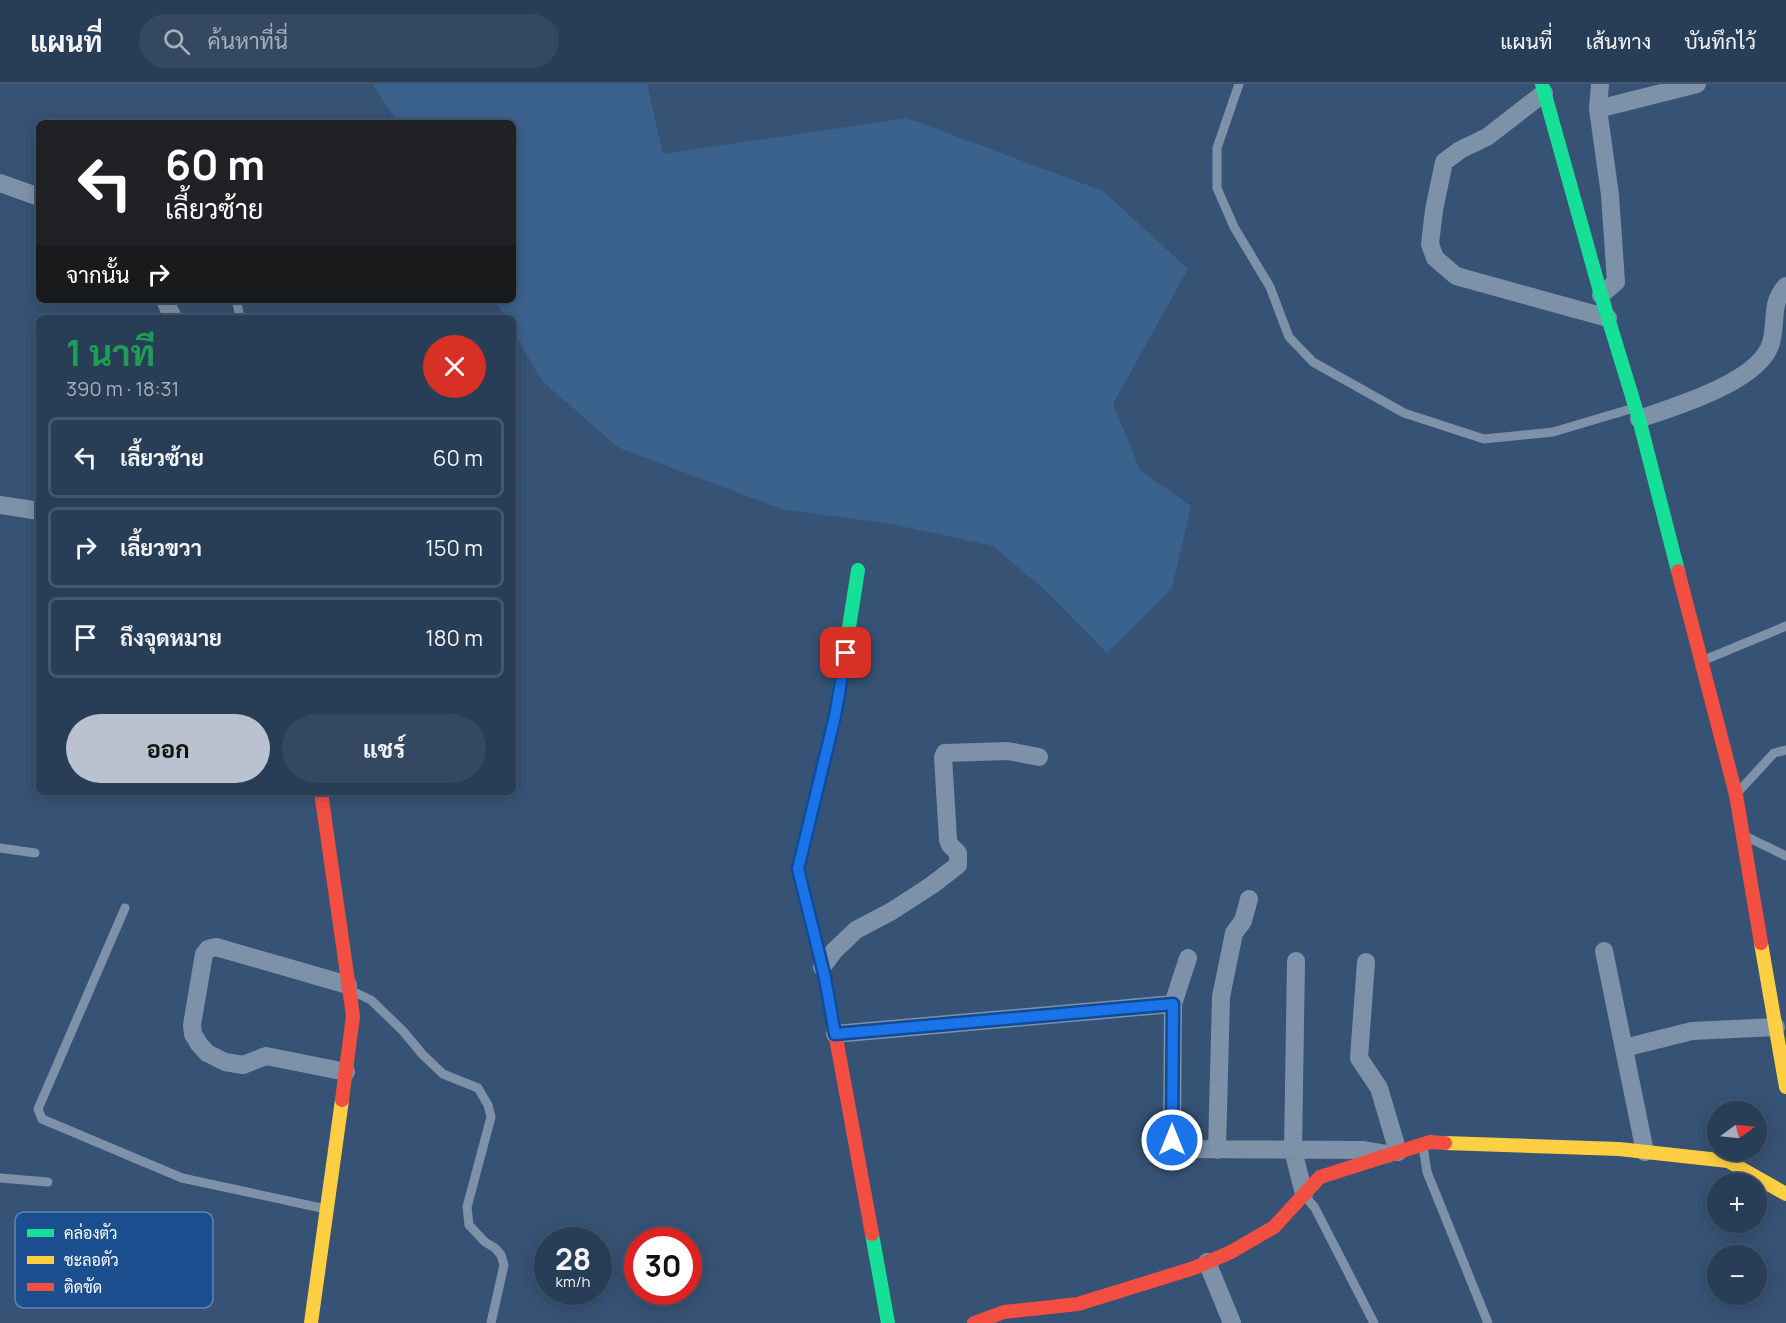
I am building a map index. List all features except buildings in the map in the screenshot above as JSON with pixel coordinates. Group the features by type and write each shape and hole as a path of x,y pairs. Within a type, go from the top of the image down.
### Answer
{"street":[{"path":"1600,84 1598,110 1610,195 1616,282 1601,295"},
{"path":"1598,110 1697,84"},
{"path":"1608,318 1456,276 1435,258 1430,244 1444,162 1460,150 1487,137 1543,88 1636,413 1736,795 1786,1087"},
{"path":"0,183 36,196"},
{"path":"1636,413 1702,397 1739,378 1754,366 1771,344 1777,299 1786,286"},
{"path":"0,505 36,511"},
{"path":"858,570 835,716 798,869 822,967 888,1323"},
{"path":"822,967 834,951 856,930 892,911 958,865 958,853 948,840 943,757 945,753 1008,751 1039,757"},
{"path":"311,1323 353,1016 321,795"},
{"path":"1217,1150 1221,997 1234,933 1243,921 1249,899"},
{"path":"346,1072 266,1056 243,1065 225,1062 207,1053 193,1035 192,1025 204,954 208,949 216,947 349,987"},
{"path":"1604,951 1645,1152"},
{"path":"1188,958 1173,1004 1172,1140 1176,1149 1364,1150 1394,1154"},
{"path":"1296,961 1293,1150 1304,1194"},
{"path":"1366,962 1359,1058 1379,1088 1394,1154"},
{"path":"835,1034 1173,1004"},
{"path":"1624,1048 1692,1031 1776,1027"},
{"path":"974,1323 1004,1312 1078,1304 1194,1268 1231,1252 1274,1227 1320,1177 1430,1142 1645,1152 1728,1161 1786,1194"},
{"path":"1207,1262 1232,1323"}],"lane":[{"path":"1239,84 1217,148 1218,188 1234,227 1270,287 1289,337 1313,362 1404,413 1484,439 1552,432 1636,413"},
{"path":"1702,661 1786,626"},
{"path":"1736,795 1774,753 1786,750"},
{"path":"1743,835 1786,856"},
{"path":"0,848 35,853"},
{"path":"125,908 39,1109 42,1119 182,1178 327,1209"},
{"path":"349,987 371,1000 443,1074 478,1088 488,1105 491,1117 467,1208 469,1225 501,1255 504,1264 491,1323"},
{"path":"1423,1144 1427,1172 1488,1323"},
{"path":"0,1178 48,1182"},
{"path":"1304,1194 1315,1208 1374,1323"}],"water":[{"path":"373,84 647,84 663,154 907,118 1103,191 1188,269 1113,404 1140,470 1191,506 1172,588 1107,653 1048,593 993,546 891,524 781,509 619,448 542,381 516,336 516,315 503,315 497,303 516,303 516,120 397,120"}],"traffic: fast":[{"path":"1542,84 1601,295 1639,419 1678,571"},
{"path":"806,902 798,869 835,716 858,570"},
{"path":"872,1234 888,1323"}],"traffic: slow":[{"path":"1761,943 1786,1087"},
{"path":"311,1323 342,1100"},
{"path":"1445,1143 1619,1149 1728,1161 1786,1194"}],"traffic: jam":[{"path":"1678,571 1736,795 1761,943"},
{"path":"321,795 353,1016 342,1100"},
{"path":"806,902 825,978 872,1234"},
{"path":"974,1323 1004,1312 1078,1304 1194,1268 1231,1252 1274,1227 1320,1177 1430,1142 1445,1143"}],"route":[{"path":"846,653 835,716 798,869 825,978 835,1034 1173,1004 1172,1140"}]}
